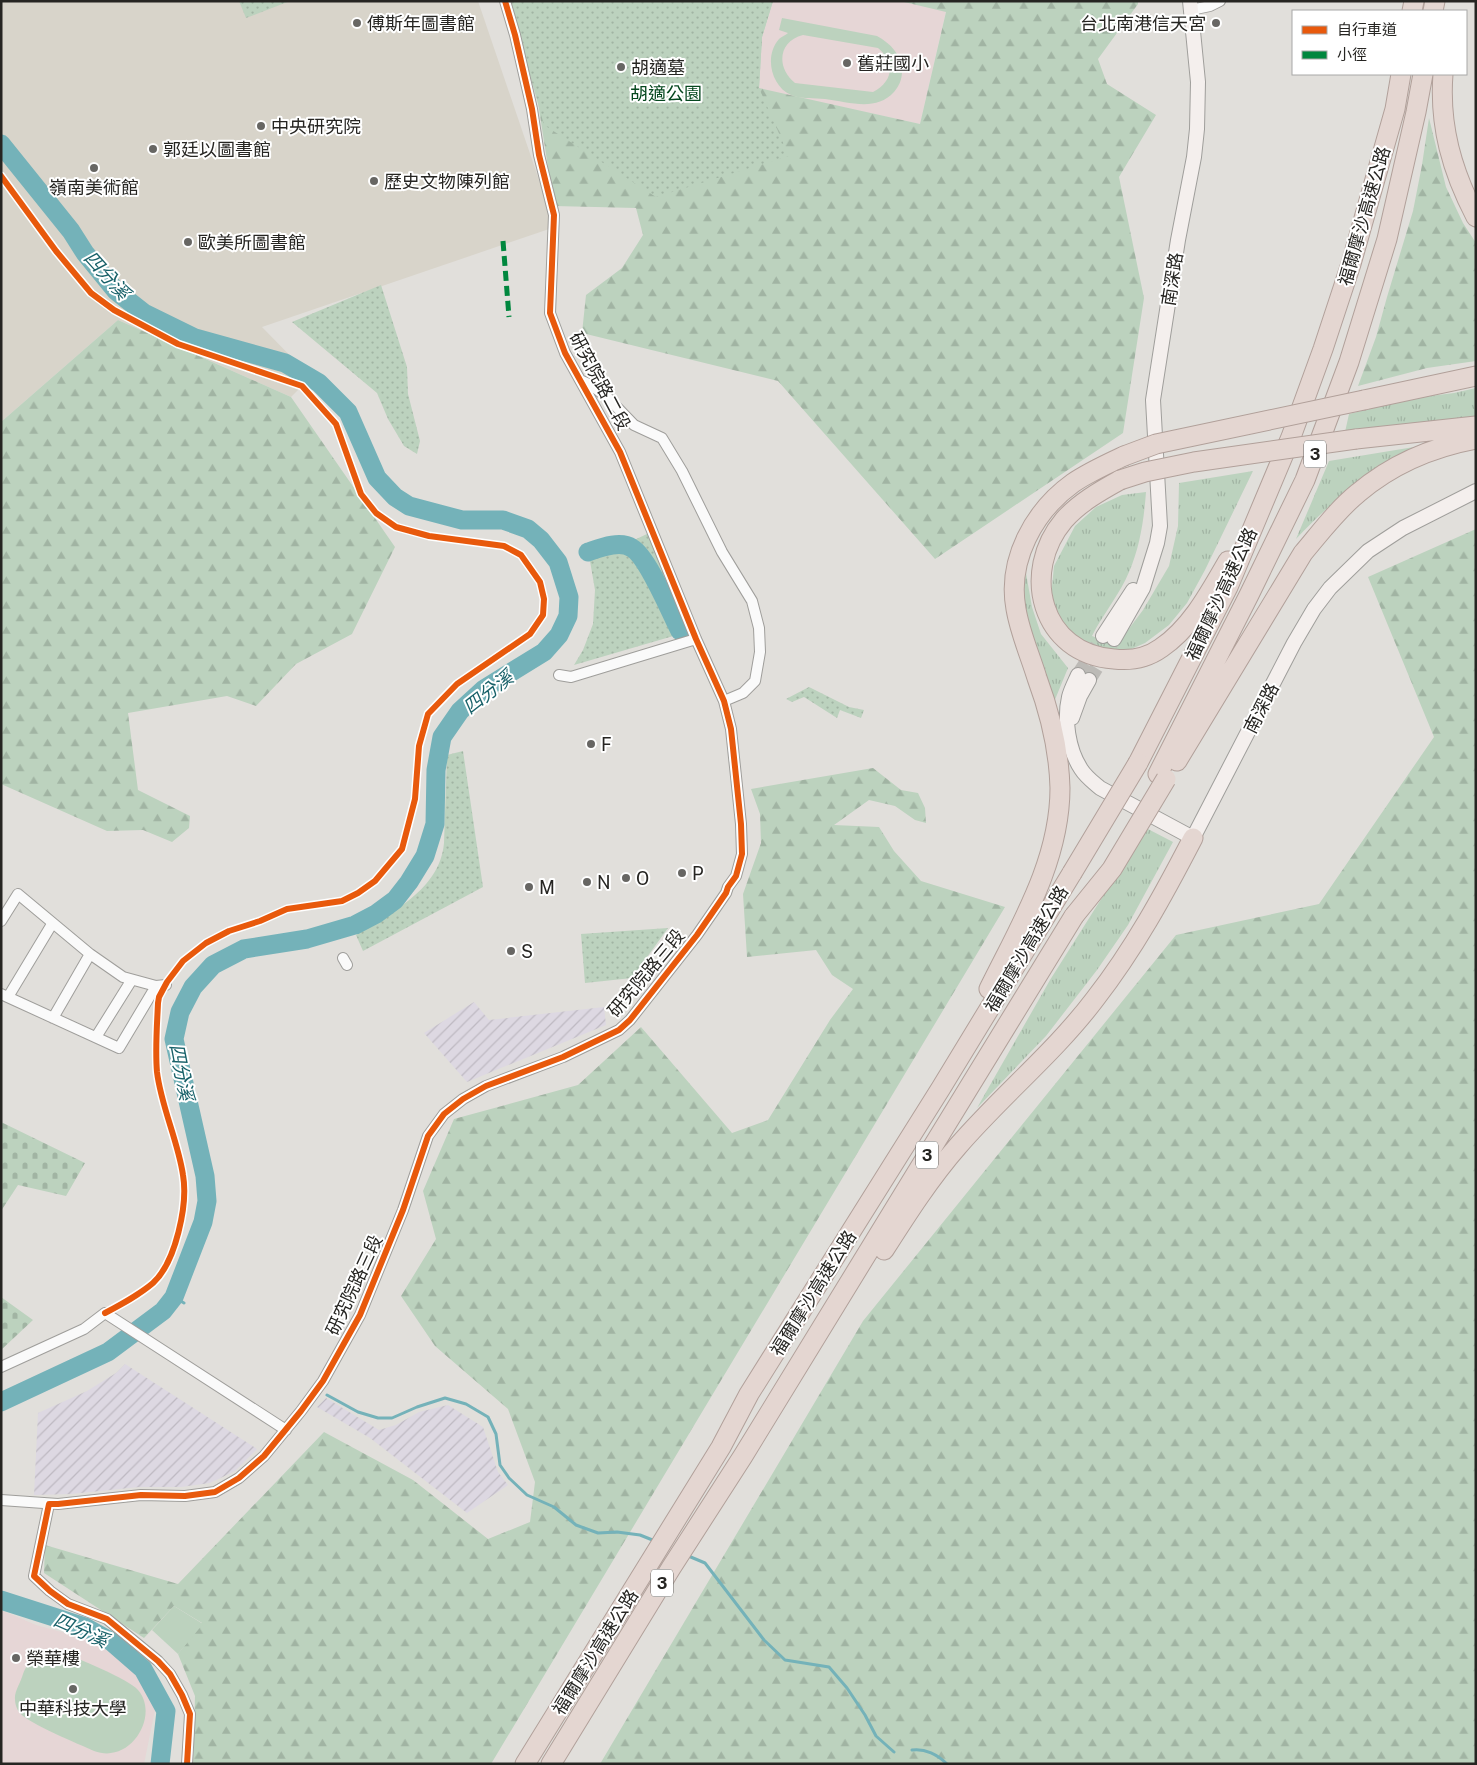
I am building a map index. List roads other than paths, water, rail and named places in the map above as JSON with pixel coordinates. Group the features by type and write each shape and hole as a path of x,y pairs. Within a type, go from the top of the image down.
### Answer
{"highway":[{"name":"福爾摩沙高速公路","path":"525,1764 721,1447 750,1394 941,1088 1138,763 1228,587 1291,437 1323,350 1351,264 1395,109 1401,75"},
{"name":"福爾摩沙高速公路","path":"551,1764 671,1568 743,1456 1074,916 1112,869 1162,776 1305,480 1349,362 1387,239 1423,75"},
{"path":"1443,75 1443,121 1452,163 1476,217"},
{"path":"941,1088 1028,908 1047,865 1055,838 1060,788 1055,739 1048,710 1015,609 1014,584 1025,540 1039,515 1073,482 1124,456 1156,444 1476,376"},
{"path":"1258,514 1208,594 1178,636 1160,649 1143,657 1126,660 1090,656 1071,645 1048,617 1042,595 1041,572 1045,552 1063,521 1087,500 1120,480 1145,472 1194,462 1356,439 1476,426"},
{"path":"1162,776 1304,553 1328,523 1357,493 1391,469 1426,453 1476,439"},
{"path":"781,1394 864,1280 918,1197 958,1146 1066,1034 1095,1000 1130,951 1193,838"}],"main road":[{"name":"南深路","path":"1109,638 1143,588 1153,558 1160,526 1154,436 1154,390 1178,240 1194,157 1197,129 1198,82 1190,6"},
{"name":"南深路","path":"1193,838 1294,643 1314,609 1330,588 1368,551 1402,528 1476,491"},
{"path":"1083,677 1070,695 1067,713 1069,736 1080,769 1100,788 1193,838"}],"street":[{"name":"研究院路二段","path":"505,1 532,109 539,155 554,215 550,313 564,353 616,442 696,639 724,701 743,693 755,681 760,652 759,628 752,601 722,552 682,471 662,438 634,425 606,396 580,380"},
{"path":"1190,6 1210,6 1220,1"},
{"path":"559,675 572,677 696,639"},
{"name":"研究院路三段","path":"1,1500 58,1504 141,1495 185,1496 215,1492 239,1478 264,1456 323,1381 360,1315 403,1210 428,1136 444,1114 463,1099 486,1086 563,1057 619,1030 630,1020 691,943 726,893 728,886 736,876 742,854 741,824 731,730 724,701"},
{"path":"1,921 18,894 52,924 123,977 161,985 119,1048 4,995 52,924"},
{"path":"53,1018 90,954"},
{"path":"96,1037 131,980"},
{"path":"1,1367 84,1328 105,1313 286,1430"},
{"path":"49,1504 34,1576 68,1604 107,1619 150,1654 170,1674 182,1694 190,1714 187,1764"}],"waterway":[{"name":"四分溪","path":"1,144 71,231 85,253 116,291 144,313 195,338 285,363 319,383 348,412 377,478 395,497 409,506 462,520 503,520 528,529 541,540 558,562 569,597 568,616 559,635 544,652 484,689 460,711 442,737 436,770 435,824 425,856 395,900 376,914 355,925 307,939 244,949 213,965 193,987 180,1012 174,1039 205,1176 207,1201 203,1222 174,1297 163,1311 108,1352 1,1402"},
{"path":"588,552 604,547 622,545 632,548 638,553 652,573 680,631"},
{"path":"174,1297 184,1303"},
{"path":"327,1395 358,1412 378,1418 392,1418 445,1398 466,1404 488,1417 496,1434 500,1465 509,1478 527,1495 554,1507 576,1525 598,1533 617,1532 640,1535 655,1541"},
{"path":"686,1555 705,1563 764,1640 785,1660 829,1667 847,1688 876,1736 894,1752"},
{"name":"四分溪","path":"1,1600 85,1627 112,1642 143,1669 166,1711 160,1764"},
{"path":"912,1750 922,1750 931,1753 947,1764"}],"tunnel":[{"path":"1078,675 1103,636"},
{"path":"1089,680 1114,639"}],"place":[{"name":"傅斯年圖書館","path":"357,23"},
{"name":"台北南港信天宮","path":"1216,23"},
{"name":"舊莊國小","path":"847,63"},
{"name":"胡適墓","path":"621,67"},
{"name":"中央研究院","path":"261,126"},
{"name":"郭廷以圖書館","path":"153,149"},
{"name":"嶺南美術館","path":"94,168"},
{"name":"歷史文物陳列館","path":"374,181"},
{"name":"歐美所圖書館","path":"188,242"},
{"name":"F","path":"591,744"},
{"name":"P","path":"682,873"},
{"name":"O","path":"626,878"},
{"name":"N","path":"587,882"},
{"name":"M","path":"529,887"},
{"name":"S","path":"511,951"},
{"name":"榮華樓","path":"16,1658"},
{"name":"中華科技大學","path":"73,1689"}],"park label":[{"name":"胡適公園","path":"666,93"}]}
